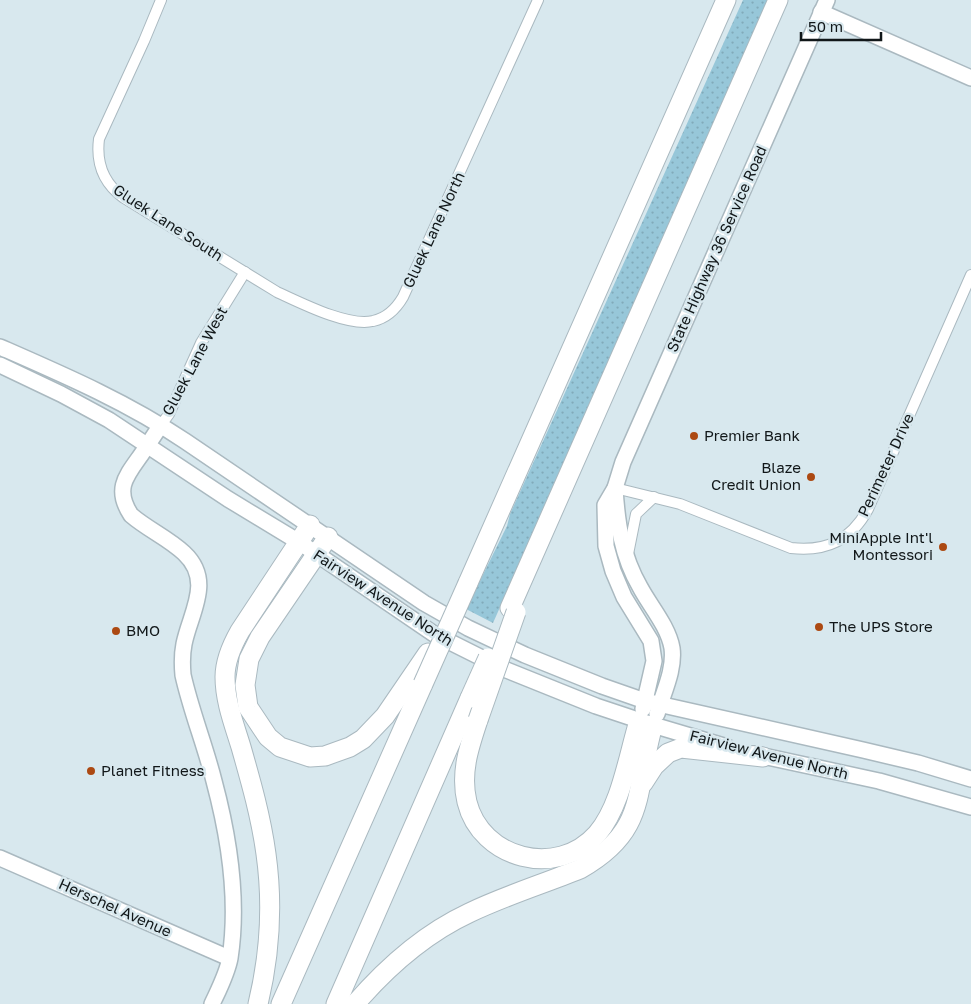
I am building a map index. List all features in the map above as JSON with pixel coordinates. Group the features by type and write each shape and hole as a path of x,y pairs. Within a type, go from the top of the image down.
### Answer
{"highway":[{"path":"281,1004 428,653 444,638 726,0"},
{"path":"646,723 604,824 595,836 572,852 558,857 543,859 528,858 510,853 498,846 486,835 472,816 464,784 465,767 513,610 548,522 778,0"},
{"path":"757,49 783,0"},
{"path":"258,1004 268,952 269,903 266,854 259,814 228,704 225,675 231,646 240,630 310,525"},
{"path":"328,537 260,637 249,659 245,685 246,697 248,706 261,728 280,747 310,757 325,756 338,752 363,739 417,681"},
{"path":"336,1004 470,698 513,610"},
{"path":"355,1004 393,964 418,943 443,927 468,913 580,869 596,860 619,838 628,825 642,784 647,746 646,723"},
{"path":"642,784 654,766 668,753 681,748 763,757"}],"street":[{"name":"Gluek Lane South","path":"161,0 103,128 99,139 99,162 109,185 118,193 245,272"},
{"name":"Gluek Lane North","path":"245,272 286,296 328,314 362,322 373,321 390,313 398,306 538,0"},
{"path":"824,6 971,78"},
{"name":"State Highway 36 Service Road","path":"652,703 654,661 651,641 624,597 613,571 606,546 605,505 615,488 627,454 824,6"},
{"name":"Gluek Lane West","path":"161,425 169,414 201,343 245,272"},
{"name":"Perimeter Drive","path":"615,488 680,504 791,548 818,549 842,539 862,520 868,509 971,275"},
{"name":"Fairview Avenue North","path":"0,347 106,395 161,425 396,584 468,628 525,655 602,686 652,703 905,760 971,779"},
{"name":"Fairview Avenue North","path":"0,365 69,398 109,420 228,499 299,542 434,634 526,680 646,723 763,757 867,778 971,806"},
{"path":"161,425 125,480 122,489 125,507 130,515 186,555 193,564 197,575 198,598 184,644 182,659 183,675 214,780 228,849 233,906 230,958 226,973 212,1004"},
{"path":"615,488 620,539 627,560 638,585 665,630 672,648 667,686 652,703 646,723"},
{"path":"627,560 636,514 654,497"},
{"name":"Herschel Avenue","path":"0,858 230,958"}],"shaded area":[{"path":"743,0 769,0 493,623 466,609 507,526 510,514"}],"place":[{"name":"Premier Bank","path":"694,436"},
{"name":"Blaze Credit Union","path":"811,477"},
{"name":"MiniApple Int'l Montessori","path":"943,547"},
{"name":"The UPS Store","path":"819,627"},
{"name":"BMO","path":"116,631"},
{"name":"Planet Fitness","path":"91,771"}]}
